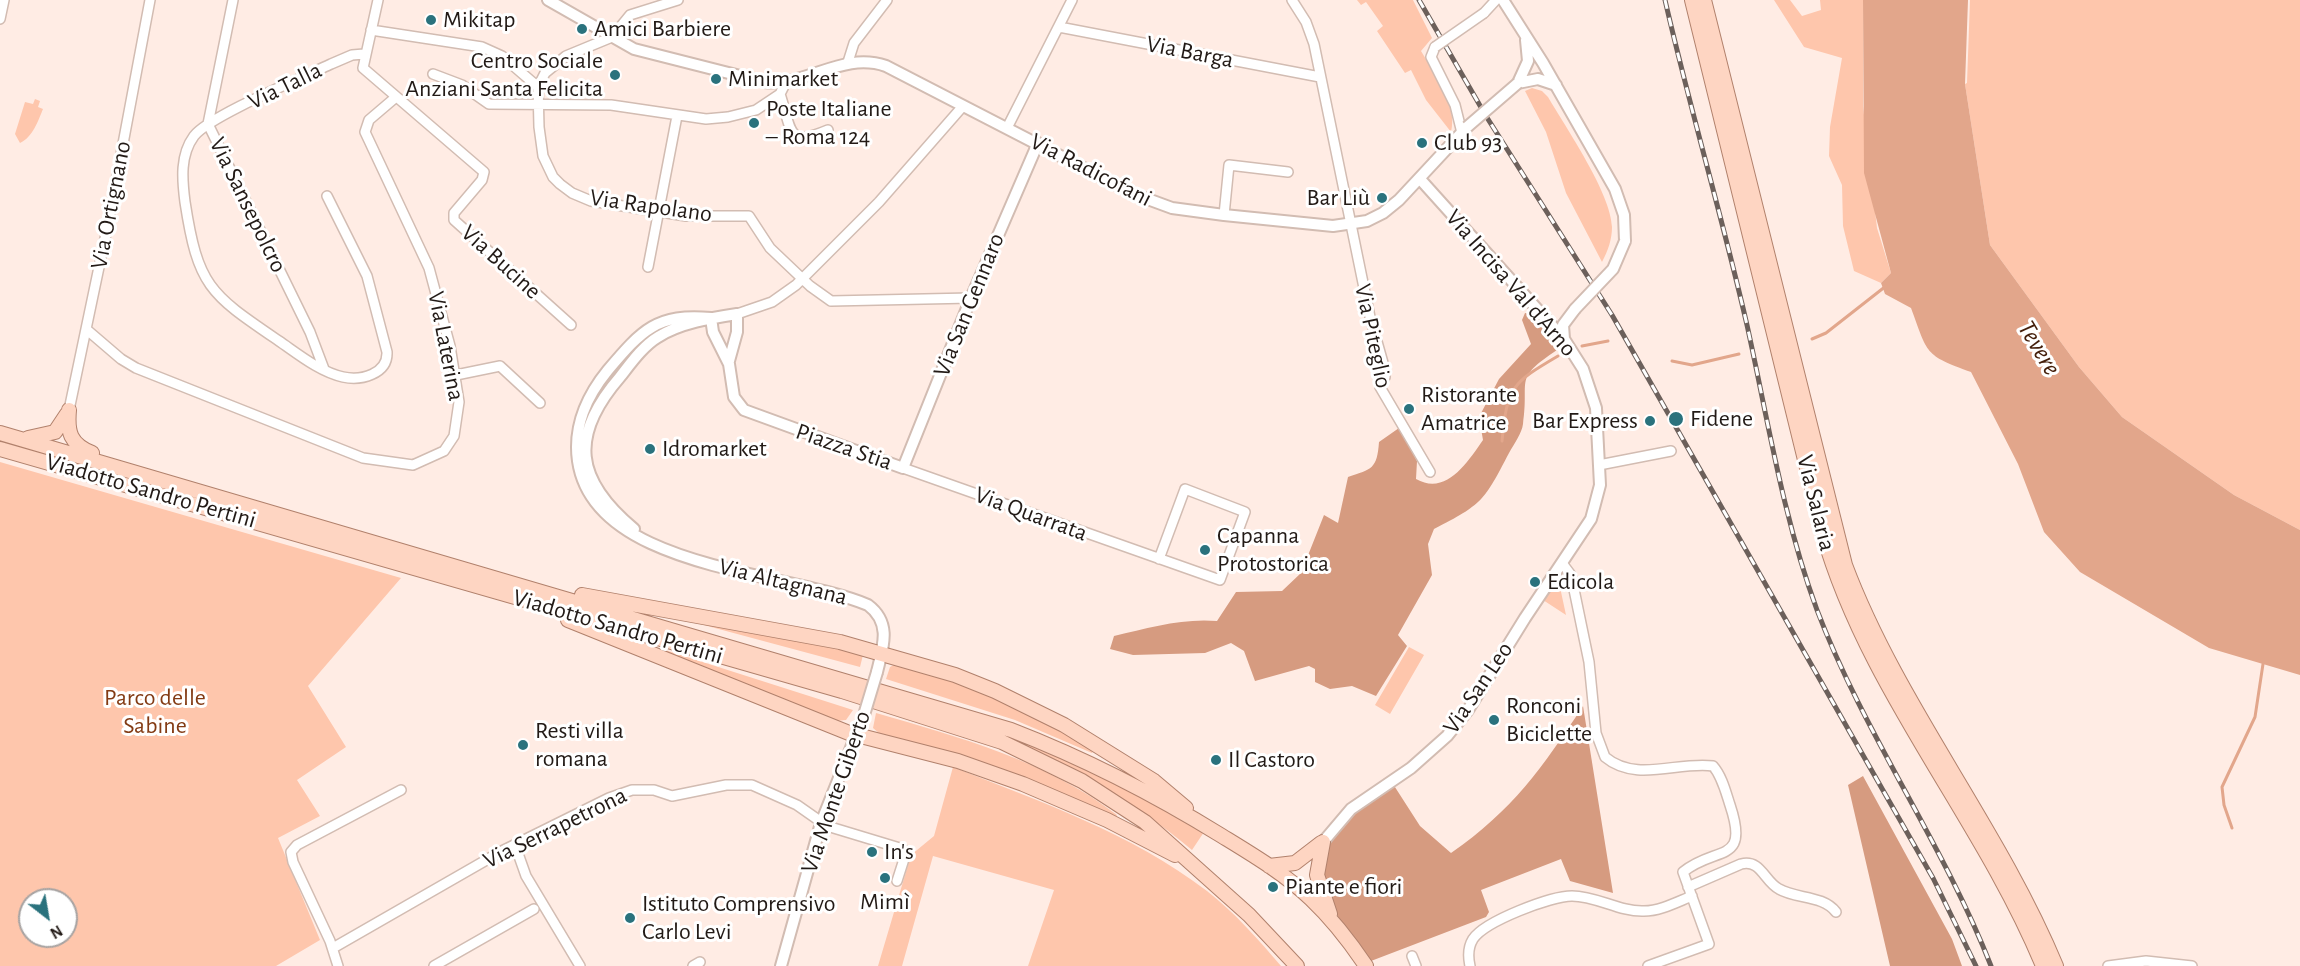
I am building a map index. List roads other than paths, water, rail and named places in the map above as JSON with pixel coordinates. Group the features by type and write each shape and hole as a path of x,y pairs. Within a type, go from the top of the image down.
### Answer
{"main road":[{"name":"Via Salaria","path":"1692,0 1818,513 1843,595 1900,707 2013,902 2043,966"},
{"name":"Via Salaria","path":"1704,0 1845,565 1872,628 2024,897 2056,966"},
{"path":"19,438 46,436 55,432 69,410"},
{"path":"69,410 69,432 75,445 129,470"},
{"name":"Viadotto Sandro Pertini","path":"0,432 938,720 1002,742 1041,760 1116,802 1157,831 1204,872"},
{"name":"Viadotto Sandro Pertini","path":"0,449 981,719 1098,766 1197,821"},
{"path":"529,594 646,605 882,652 975,682 1064,725 1155,781 1179,801 1197,821 1269,866 1307,895 1335,925 1366,966"},
{"path":"529,594 632,647 858,735 973,766 1061,799 1154,844 1204,872 1265,930 1297,966"},
{"path":"1269,866 1295,863 1323,842"},
{"path":"1323,842 1317,875 1335,925"}],"street":[{"path":"0,19 4,0"},
{"name":"Via Ortignano","path":"69,410 150,0"},
{"name":"Via Sansepolcro","path":"233,0 208,124 310,332 324,369"},
{"path":"378,0 362,65 396,97"},
{"name":"Via Radicofani","path":"548,0 612,37 645,52 748,78 786,82 848,62 868,62 886,66 1157,204 1224,215 1322,225 1350,225 1383,213 1420,179 1465,130 1543,63"},
{"path":"371,30 482,47 502,56 538,87 542,76 558,61 612,37 630,15 678,0"},
{"path":"848,62 854,43 887,0"},
{"path":"1007,128 1072,0"},
{"path":"1292,0 1308,27 1350,225"},
{"path":"1465,130 1431,57 1435,46 1484,13 1496,0"},
{"path":"1503,0 1556,85 1617,195 1625,220 1625,241 1613,268 1575,309 1562,328 1564,339"},
{"name":"Via Barga","path":"1059,27 1320,76"},
{"path":"1524,34 1528,58 1524,77 1556,85"},
{"name":"Via Talla","path":"208,124 348,57 364,54"},
{"path":"433,74 462,85 489,104 619,105 677,116 714,119 732,117 756,110 780,94 786,82"},
{"name":"Via Rapolano","path":"538,87 543,156 553,177 564,188 591,201 658,212 701,218 751,217 765,243 802,279"},
{"path":"780,94 792,131 797,137 807,139 828,130"},
{"name":"Via Laterina","path":"86,329 127,364 356,456 408,465 419,463 441,453 452,440 459,408 456,375 429,268 365,132 367,122 396,97"},
{"name":"Via Bucine","path":"396,97 484,172 482,180 454,213 454,220 571,325"},
{"path":"729,364 713,332 711,318 737,314 772,302 802,279 879,202 963,106"},
{"path":"648,267 677,116"},
{"path":"208,124 195,134 188,147 183,175 191,238 200,269 211,287 226,304 324,369 339,376 362,378 380,369 387,359 367,276 327,196"},
{"name":"Via San Gennaro","path":"903,468 970,298 1038,143"},
{"path":"1224,215 1229,165 1288,172"},
{"name":"Via Incisa Val d'Arno","path":"1420,179 1564,339 1583,369 1594,399 1599,493 1588,525 1562,563"},
{"name":"Via Piteglio","path":"1350,225 1385,375 1380,387 1430,472"},
{"path":"802,279 823,297 835,302 970,298"},
{"path":"729,364 737,330 737,314"},
{"name":"Via Altagnana","path":"711,318 677,317 660,322 609,369 589,396 582,413 577,445 581,475 596,505 614,523 648,541 720,567 866,604 876,612 883,624 885,636 882,652"},
{"name":"Via Altagnana","path":"644,339 711,318"},
{"name":"Via Altagnana","path":"644,339 634,360 603,396 593,413 587,432 586,454 590,475 599,495 616,514 648,541"},
{"name":"Piazza Stia","path":"729,364 733,394 740,407 784,427 903,468"},
{"path":"456,375 500,366 540,403"},
{"path":"1599,465 1671,451"},
{"name":"Via Quarrata","path":"903,468 1164,561 1220,580 1245,512 1185,489 1164,561"},
{"path":"1562,563 1571,575 1589,662 1596,733 1605,757 1624,766 1652,770 1712,766 1722,783 1734,817 1737,841 1725,852 1685,870 1683,874 1709,944 1648,966"},
{"name":"Via San Leo","path":"1323,842 1351,809 1411,768 1447,736 1468,710 1562,563"},
{"name":"Via Monte Giberto","path":"782,966 821,823 858,735 882,652"},
{"name":"Via Serrapetrona","path":"333,948 515,845 613,796 637,789 654,790 672,796 726,785 752,785 797,805 821,823 903,849 904,856 897,881"},
{"path":"338,966 333,948 293,862 291,852 297,845 401,789"},
{"path":"515,845 526,876 580,966"},
{"path":"1470,966 1470,944 1482,930 1497,921 1560,897 1583,897 1640,911 1653,910 1748,862 1757,866 1776,888 1828,903 1836,912"},
{"path":"434,966 534,909"},
{"path":"2108,966 2146,961 2192,966"}],"water":[{"name":"Tevere","path":"1863,0 1968,0 1965,84 1990,245 2079,367 2122,417 2234,495 2300,530 2300,675 2209,648 2080,572 2044,532 2018,464 1971,372 1944,361 1930,351 1911,308 1885,294 1881,283 1891,273 1864,173"}],"waterway":[{"path":"1812,339 1826,333 1886,286"},
{"path":"1582,346 1608,341"},
{"path":"1672,361 1692,365 1739,354"},
{"path":"1502,441 1506,409 1515,388 1531,373 1558,356"},
{"path":"2232,828 2224,805 2222,787 2255,717 2263,664"}],"railway":[{"path":"1419,0 1486,116 1612,315 1933,878 1976,966"},
{"path":"1665,0 1747,325 1785,504 1805,575 1817,610 1857,701 1950,876 1991,966"}],"place":[{"name":"Mikitap","path":"431,20"},
{"name":"Amici Barbiere","path":"582,29"},
{"name":"Centro Sociale Anziani Santa Felicita","path":"615,75"},
{"name":"Minimarket","path":"716,79"},
{"name":"Poste Italiane – Roma 124","path":"754,123"},
{"name":"Club 93","path":"1422,143"},
{"name":"Bar Liù","path":"1382,198"},
{"name":"Ristorante Amatrice","path":"1409,409"},
{"name":"Fidene","path":"1676,419"},
{"name":"Bar Express","path":"1650,421"},
{"name":"Idromarket","path":"650,449"},
{"name":"Capanna Protostorica","path":"1205,550"},
{"name":"Edicola","path":"1535,582"},
{"name":"Ronconi Biciclette","path":"1494,720"},
{"name":"Resti villa romana","path":"523,745"},
{"name":"Il Castoro","path":"1216,760"},
{"name":"In's","path":"872,852"},
{"name":"Mimì","path":"885,878"},
{"name":"Piante e fiori","path":"1273,887"},
{"name":"Istituto Comprensivo Carlo Levi","path":"630,918"}],"park label":[{"name":"Parco delle Sabine","path":"155,712"}]}
